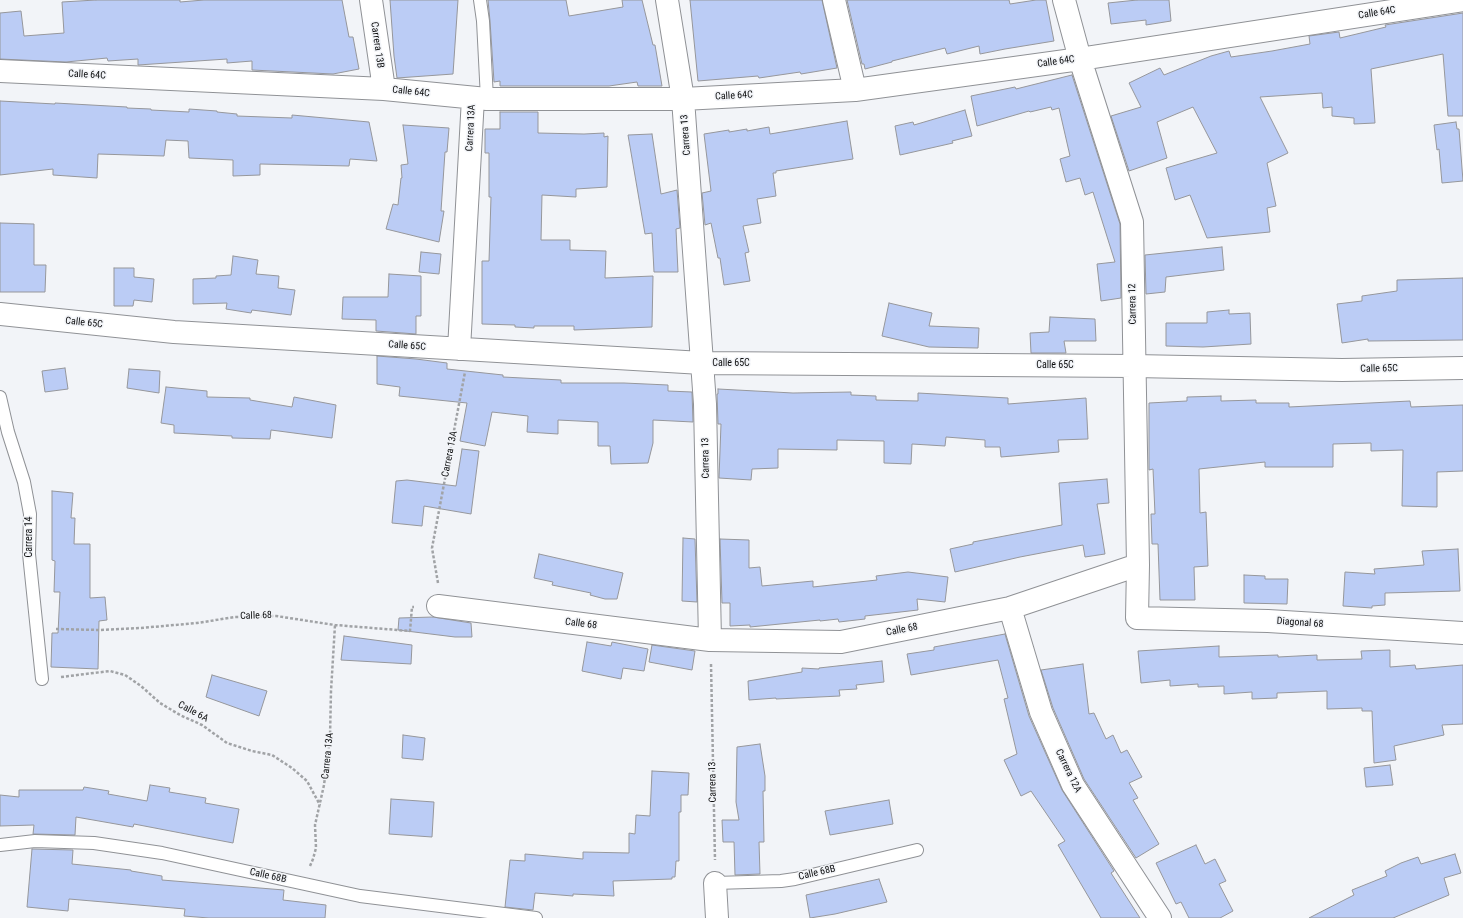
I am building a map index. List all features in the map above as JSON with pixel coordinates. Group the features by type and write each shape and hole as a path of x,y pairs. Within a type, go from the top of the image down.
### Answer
{"street":[{"name":"Carrera 13B","path":"371,0 384,89"},
{"name":"Carrera 13","path":"667,0 683,99 705,404 710,640"},
{"path":"834,0 855,90"},
{"name":"Carrera 12","path":"1064,0 1080,59 1132,222 1138,565 1137,618"},
{"name":"Calle 64C","path":"0,72 384,89 480,98 683,99 855,90 1080,59 1463,0"},
{"name":"Carrera 13A","path":"464,350 480,98"},
{"name":"Calle 65C","path":"0,314 174,332 702,363 1134,366 1342,370 1463,368"},
{"name":"Calle 68","path":"438,606 710,640 841,642 1010,608 1138,565"},
{"name":"Carrera 12A","path":"1010,608 1041,712 1073,785 1160,918"},
{"name":"Diagonal 68","path":"1137,618 1268,621 1463,633"},
{"path":"715,883 718,918"}],"lane":[{"name":"Carrera 13A","path":"480,0 483,21 480,98"},
{"name":"Carrera 14","path":"0,397 8,432 24,482 30,514 29,554 42,679"},
{"name":"Calle 68B","path":"0,845 35,841 94,843 162,852 360,896 536,918"},
{"name":"Calle 68B","path":"715,883 781,881 795,879 917,850"}],"path":[{"name":"Carrera 13A","path":"438,606 438,581 432,548 464,350"},
{"name":"Calle 68","path":"36,629 100,630 197,623 235,617 276,616 336,624 410,631 412,607 438,606"},
{"name":"Carrera 13A","path":"301,883 313,860 316,848 315,825 324,785 330,737 331,691 336,624"},
{"name":"Carrera 13","path":"710,640 715,883"},
{"name":"Calle 6A","path":"42,679 110,671 125,675 141,686 160,703 180,715 202,725 227,743 252,751 272,755 292,768 307,781 320,805"}],"building":[{"path":"96,0 180,0 180,2 204,0 342,0 349,37 353,37 359,69 333,74 252,70 252,61 227,63 227,59 138,65 138,59 108,61 107,58 66,62 0,59 0,13 21,11 24,36 64,33 62,2"},
{"path":"390,0 458,0 453,74 397,78"},
{"path":"488,0 566,0 569,16 623,7 622,0 642,0 653,45 655,45 662,86 638,86 637,82 609,86 500,86 500,81 494,82"},
{"path":"690,0 822,0 837,68 801,74 800,72 759,78 758,76 698,81"},
{"path":"847,0 1009,0 1010,4 1046,0 1054,41 980,54 979,46 947,54 945,48 865,69 864,64 862,64"},
{"path":"1137,0 1169,0 1171,21 1146,25 1146,20 1111,24 1108,3"},
{"path":"1463,13 1463,116 1448,116 1443,54 1371,69 1375,123 1354,124 1354,118 1332,116 1332,107 1323,108 1322,93 1260,97 1288,153 1267,163 1276,206 1267,208 1270,232 1207,238 1190,195 1175,200 1166,168 1217,153 1193,107 1157,122 1167,158 1129,171 1111,116 1141,107 1129,83 1160,68 1164,75 1211,56 1229,51 1231,57 1272,51 1310,44 1309,36 1339,32 1340,38 1386,27 1385,25"},
{"path":"1072,75 1120,224 1121,298 1101,301 1097,264 1115,262 1093,192 1085,195 1080,178 1066,182 1060,159 1070,156 1059,108 1052,110 1051,107 1029,111 977,126 971,96 1015,87 1016,89"},
{"path":"0,101 127,107 189,112 189,109 217,111 237,114 237,116 292,118 292,115 369,122 377,161 350,159 349,166 260,164 260,175 233,176 233,160 189,158 188,141 166,140 164,156 98,154 97,178 53,175 53,169 0,175"},
{"path":"965,110 972,136 952,141 953,143 900,155 895,126 913,122 914,125"},
{"path":"500,112 538,112 538,133 604,133 604,137 608,136 607,187 576,189 576,197 542,195 541,240 570,240 570,250 606,251 605,278 653,276 652,327 574,330 574,326 534,326 534,328 515,327 515,325 482,324 482,261 489,261 491,197 489,197 489,153 485,153 485,129 500,129"},
{"path":"847,121 853,159 776,171 776,173 773,173 776,196 757,199 761,223 743,226 749,252 745,253 750,281 724,285 720,258 718,258 711,223 705,225 702,193 711,191 704,134 729,130 729,132 747,129 747,131 769,127 770,134"},
{"path":"1456,122 1457,129 1459,129 1463,181 1442,183 1439,149 1437,150 1434,125"},
{"path":"403,125 449,128 447,152 445,152 441,211 444,211 439,242 386,229 393,204 398,205 402,178 401,165 408,164"},
{"path":"652,134 661,194 677,190 680,228 676,229 678,272 654,272 652,233 645,234 628,135"},
{"path":"0,223 34,224 34,265 46,265 45,292 0,292"},
{"path":"1222,247 1224,270 1166,277 1165,292 1146,294 1145,255"},
{"path":"421,252 441,254 439,274 419,272"},
{"path":"233,256 258,260 256,274 279,276 278,288 295,290 291,315 252,310 251,313 226,309 227,303 193,304 193,279 216,278 216,276 231,275"},
{"path":"114,268 134,268 134,277 154,279 152,302 134,300 133,306 114,306"},
{"path":"389,274 421,276 421,316 416,316 416,334 376,331 376,320 342,319 343,297 388,297"},
{"path":"1463,278 1463,340 1368,341 1368,339 1342,343 1337,304 1362,301 1362,296 1397,291 1397,280"},
{"path":"889,303 932,313 929,326 979,328 978,348 929,347 882,336"},
{"path":"1229,310 1229,314 1250,313 1251,344 1203,347 1166,346 1166,323 1207,323 1207,312"},
{"path":"1050,317 1095,319 1096,341 1064,341 1066,353 1031,353 1030,333 1049,332"},
{"path":"377,356 447,363 447,369 503,375 503,377 561,380 561,383 668,385 668,391 692,392 693,422 653,420 653,443 648,463 611,464 610,446 598,446 598,422 558,420 558,434 527,432 528,416 492,412 485,446 460,441 467,403 399,396 400,387 377,384"},
{"path":"65,368 68,389 45,392 42,371"},
{"path":"129,369 160,371 159,393 127,388"},
{"path":"166,387 207,391 207,397 250,398 250,400 292,407 294,397 336,405 332,438 271,430 270,439 232,438 232,436 174,433 174,425 161,423"},
{"path":"718,389 793,393 851,392 851,395 876,396 876,400 918,401 918,393 1008,398 1008,404 1086,398 1088,439 1058,440 1059,452 1001,457 1000,447 985,447 985,440 946,437 945,446 912,444 911,464 884,463 884,441 837,440 837,450 778,449 778,468 752,469 751,480 719,478 721,424 718,424"},
{"path":"1221,396 1221,401 1256,400 1256,403 1289,403 1289,407 1410,401 1411,407 1463,405 1463,471 1437,472 1437,507 1402,506 1403,450 1371,451 1371,443 1333,444 1333,467 1265,467 1265,462 1199,469 1200,513 1206,512 1208,566 1194,567 1195,600 1160,600 1158,544 1152,544 1151,514 1155,514 1153,469 1149,470 1149,403 1187,401 1187,397"},
{"path":"462,449 479,451 471,514 424,506 422,526 392,523 396,481 407,480 456,486"},
{"path":"1107,479 1109,503 1097,504 1105,554 1085,557 1083,545 1020,557 955,572 950,549 973,544 973,542 1062,525 1059,483"},
{"path":"52,491 73,493 71,518 75,518 74,544 90,544 90,598 105,597 107,620 99,621 98,669 51,667 52,633 58,633 60,592 54,592 55,561 52,560"},
{"path":"683,538 695,539 697,602 682,601"},
{"path":"720,539 749,540 749,568 760,567 762,586 813,581 813,587 877,580 876,576 908,572 948,577 945,602 917,599 918,610 865,616 865,619 839,622 838,619 750,627 750,625 730,626 730,603 722,603"},
{"path":"1458,549 1460,591 1385,593 1385,605 1372,606 1372,608 1343,606 1345,572 1375,574 1374,569 1424,565 1422,551"},
{"path":"539,554 623,573 617,599 605,599 590,595 591,593 552,585 553,582 534,578"},
{"path":"1244,575 1265,576 1265,579 1288,579 1287,604 1244,603"},
{"path":"433,617 471,623 472,637 455,637 398,630 399,618"},
{"path":"1005,634 1029,716 1062,790 1114,871 1111,873 1140,918 1101,918 1058,845 1065,841 1031,791 1021,796 1004,760 1017,754 1004,699 1008,698 998,660 911,675 907,654 934,650 934,647"},
{"path":"344,636 412,645 411,664 341,660"},
{"path":"587,642 611,646 612,642 648,649 644,671 623,668 621,679 582,671"},
{"path":"652,645 695,651 692,670 649,662"},
{"path":"1219,646 1219,657 1278,655 1278,657 1317,655 1317,660 1362,659 1361,651 1390,650 1390,667 1415,665 1416,669 1463,665 1463,724 1442,725 1444,735 1394,746 1396,760 1374,763 1372,711 1362,711 1362,708 1327,709 1327,691 1277,693 1277,698 1252,699 1252,692 1224,694 1224,686 1198,687 1198,684 1170,686 1170,680 1141,683 1138,651"},
{"path":"882,661 884,682 856,685 857,689 839,690 840,696 749,700 748,681 802,672 802,668 819,669"},
{"path":"1083,664 1089,714 1094,713 1106,739 1113,735 1121,753 1127,750 1142,777 1129,783 1138,798 1133,800 1159,844 1136,858 1084,779 1053,708 1041,670"},
{"path":"212,675 267,691 259,716 206,697"},
{"path":"403,735 425,738 423,760 402,758"},
{"path":"760,744 765,776 765,791 763,791 764,842 759,842 760,874 735,875 734,842 723,842 722,820 739,820 736,802 737,747"},
{"path":"1390,765 1393,785 1366,787 1364,768"},
{"path":"652,771 689,773 688,795 681,795 681,812 679,812 679,861 676,861 675,877 672,877 672,879 613,881 614,896 573,894 573,896 535,893 533,910 505,907 510,860 525,861 525,854 583,859 583,852 629,853 629,833 635,834 636,815 650,816"},
{"path":"150,785 170,788 169,792 206,798 205,803 239,809 233,843 134,824 133,827 76,817 75,835 33,834 34,825 0,826 0,795 19,797 19,790 83,790 84,787 109,791 108,794 147,801"},
{"path":"391,799 434,802 432,837 389,834"},
{"path":"889,800 893,824 830,835 825,811"},
{"path":"1196,845 1205,864 1215,859 1226,881 1219,884 1233,911 1220,918 1189,918 1181,902 1176,904 1156,863"},
{"path":"32,849 73,850 72,864 131,870 162,876 162,880 284,890 283,900 326,905 325,918 209,918 184,916 185,909 69,899 68,911 27,907"},
{"path":"1455,854 1461,873 1444,878 1449,895 1393,918 1309,918 1354,895 1352,890 1387,876 1385,871 1401,863 1418,857 1421,864"},
{"path":"879,879 887,902 810,918 806,895"}]}
